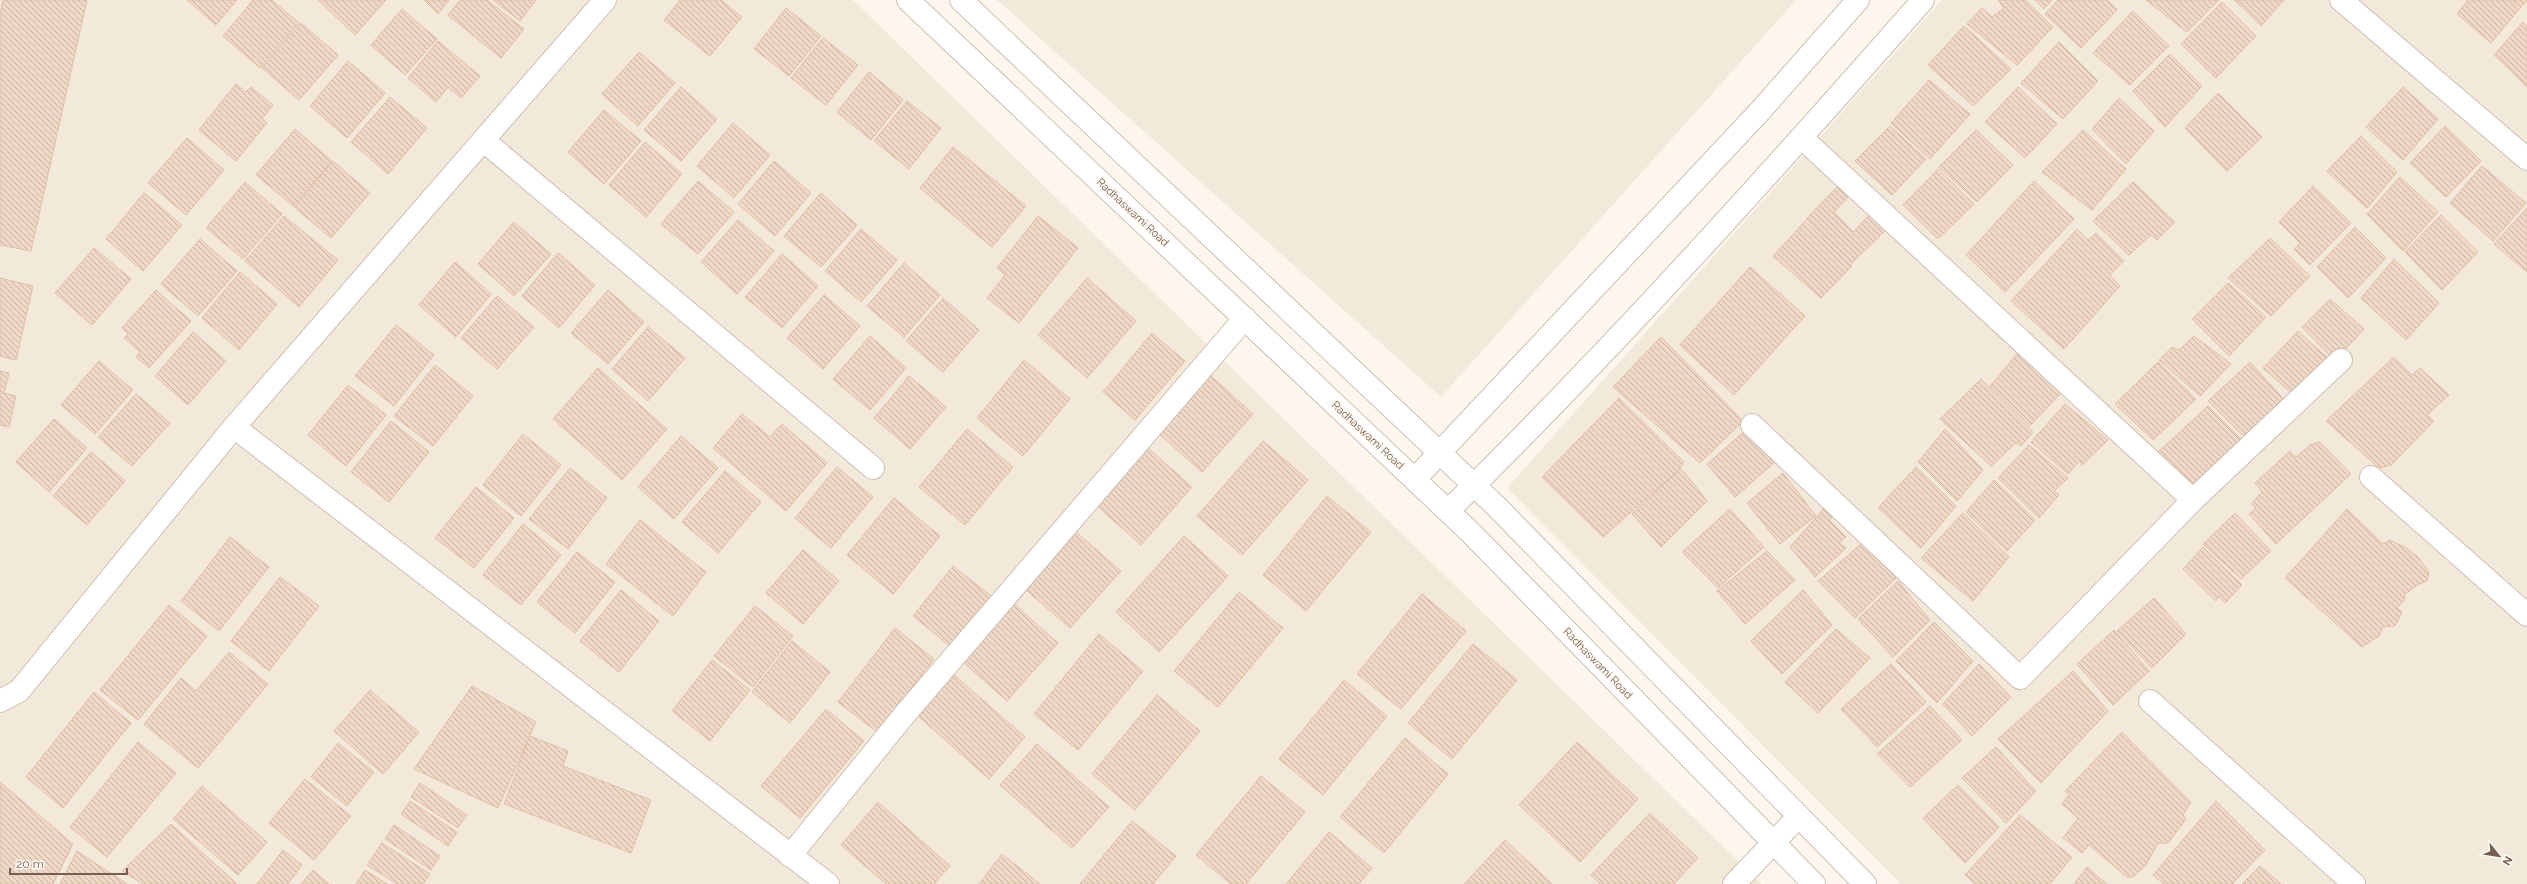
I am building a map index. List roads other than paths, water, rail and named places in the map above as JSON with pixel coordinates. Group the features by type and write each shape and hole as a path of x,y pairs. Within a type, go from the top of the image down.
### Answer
{"street":[{"path":"0,701 19,691 234,427 605,0"},
{"name":"Radhaswami Road","path":"908,0 1448,510 1814,884"},
{"path":"961,0 1474,485 1865,884"},
{"path":"1415,479 1761,110 1858,0"},
{"path":"1448,510 1628,326 1802,138 1923,0"},
{"path":"2341,0 2527,159"},
{"path":"1802,138 2193,500"},
{"path":"483,140 873,468"},
{"path":"790,856 905,714 1245,318"},
{"path":"1752,425 2020,678 2193,500 2341,360"},
{"path":"234,427 828,884"},
{"path":"2371,477 2527,615"},
{"path":"2150,702 2354,884"},
{"path":"1734,884 1798,817"}]}
